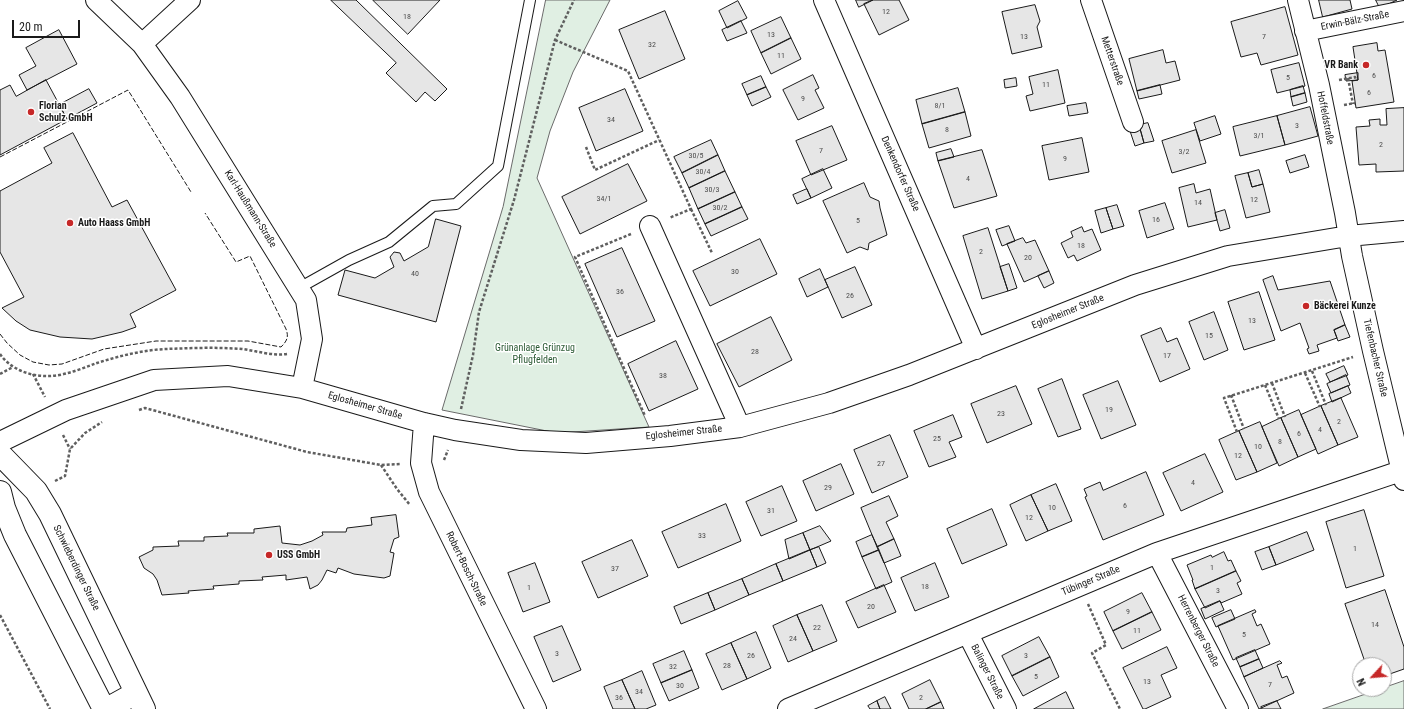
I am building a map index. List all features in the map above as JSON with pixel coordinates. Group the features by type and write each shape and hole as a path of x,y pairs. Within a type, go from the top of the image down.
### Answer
{"main road":[{"name":"Schwieberdinger Straße","path":"0,454 36,491 50,514 140,701 105,709 15,535 4,508 0,492"}],"street":[{"name":"Karl-Haußmann-Straße","path":"96,0 142,44 180,97 306,300 312,339 302,388"},
{"path":"142,44 190,0"},
{"name":"Denkendorfer Straße","path":"824,0 976,348"},
{"name":"Metterstraße","path":"1091,0 1133,122"},
{"name":"Hoffeldstraße","path":"1298,0 1319,85 1345,213 1348,236"},
{"name":"Erwin-Bälz-Straße","path":"1305,31 1404,12"},
{"path":"650,226 740,427"},
{"name":"Eglosheimer Straße","path":"0,442 66,410 154,380 228,376 302,388 424,423 455,430 521,440 586,443 670,436 740,427 829,403 909,375 1135,285 1228,256 1348,236 1404,231"},
{"name":"Tiefenbacher Straße","path":"1348,236 1373,351 1403,475"},
{"name":"Robert-Bosch-Straße","path":"424,423 421,463 429,492 536,709"},
{"name":"Tübinger Straße","path":"788,709 1157,553 1403,475"},
{"name":"Herrenberger Straße","path":"1157,553 1238,709"},
{"name":"Balinger Straße","path":"968,634 1006,709"}],"lane":[{"path":"299,288 349,260 389,242 433,206 456,204 498,166 530,0"}],"path":[{"path":"443,463 455,430 466,390 479,312 514,200 555,40 574,0"},
{"path":"1344,79 1355,77 1356,80"},
{"path":"1348,78 1353,104 1356,103"},
{"path":"586,147 595,170 659,140"},
{"path":"691,209 712,253"},
{"path":"0,354 13,367 26,373 51,376 73,371 114,358 165,349 241,349 278,355 286,355 290,352"},
{"path":"1237,432 1224,398 1373,351"},
{"path":"0,374 13,367"},
{"path":"1312,371 1326,405"},
{"path":"1306,373 1320,407"},
{"path":"1272,383 1285,417"},
{"path":"1266,385 1279,419"},
{"path":"1231,395 1244,429"},
{"path":"138,410 145,408 314,453 381,465 421,463"},
{"path":"70,449 85,433 108,419"},
{"path":"1081,586 1106,646 1092,653 1120,709"},
{"path":"0,615 50,709"}],"green space":[{"name":"Grünanlage Grünzug Pflugfelden","path":"546,0 610,0 573,72 550,131 537,178 649,427 557,433 442,410 503,207"},
{"path":"1404,681 1404,709 1323,709 1358,697 1392,697 1392,685"}],"building":[{"path":"331,0 356,0 447,89 435,101 425,92 416,102 386,73 396,63"},
{"path":"373,0 440,0 408,34"},
{"path":"856,0 873,0 859,7"},
{"path":"873,0 899,0 909,20 879,35 864,4"},
{"path":"1319,0 1350,0 1352,9 1323,17"},
{"path":"1376,0 1397,0 1380,8"},
{"path":"738,1 747,18 727,28 719,11"},
{"path":"1035,5 1040,21 1037,27 1042,47 1012,54 1002,12"},
{"path":"1285,7 1298,55 1261,65 1257,53 1241,57 1231,22"},
{"path":"665,11 685,59 639,79 619,30"},
{"path":"781,17 791,38 761,53 751,31"},
{"path":"741,21 747,33 727,41 722,30"},
{"path":"59,30 77,64 27,90 19,75 36,66 26,48"},
{"path":"791,38 801,59 771,74 761,53"},
{"path":"1377,43 1378,51 1385,50 1394,102 1356,108 1352,81 1358,80 1353,47"},
{"path":"1163,50 1166,63 1175,61 1180,80 1137,91 1129,59"},
{"path":"1299,63 1305,86 1277,93 1271,70"},
{"path":"1058,70 1065,103 1030,111 1026,96 1033,94 1029,77"},
{"path":"1358,73 1358,80 1346,81 1345,75"},
{"path":"813,75 819,88 815,90 824,108 798,120 783,90"},
{"path":"761,76 766,87 747,95 742,84"},
{"path":"1016,78 1017,86 1005,88 1004,80"},
{"name":"Florian Schulz GmbH","path":"46,80 67,119 0,155 0,90 10,85 16,96"},
{"path":"1160,85 1162,94 1139,99 1137,91"},
{"path":"1303,86 1305,93 1291,97 1290,90"},
{"path":"766,87 771,97 752,106 747,95"},
{"path":"958,88 965,112 922,124 916,100"},
{"path":"89,89 97,103 67,119 59,105"},
{"path":"625,89 643,131 596,151 579,108"},
{"path":"1305,93 1307,102 1293,106 1291,97"},
{"path":"1086,103 1088,113 1069,116 1067,106"},
{"path":"1310,107 1318,136 1285,145 1277,116"},
{"path":"1404,108 1404,171 1376,172 1376,164 1359,165 1356,127 1370,126 1369,120 1380,119 1380,125 1387,125 1386,109"},
{"path":"965,112 971,136 929,148 922,124"},
{"path":"1215,116 1221,134 1200,141 1194,123"},
{"path":"1277,116 1285,145 1240,156 1233,127"},
{"path":"1148,123 1154,141 1144,143 1139,125"},
{"path":"1139,125 1144,143 1135,146 1129,128"},
{"path":"832,126 847,160 811,175 796,141"},
{"path":"1196,130 1206,163 1172,173 1162,141"},
{"name":"Auto Haass GmbH","path":"73,133 112,207 127,200 176,290 130,314 136,327 92,339 60,337 30,330 16,321 2,308 24,297 0,252 0,191 52,163 44,148"},
{"path":"1082,138 1089,172 1049,180 1042,146"},
{"path":"711,140 718,155 682,173 674,157"},
{"path":"951,149 954,157 938,161 936,153"},
{"path":"982,150 997,196 954,208 938,161"},
{"path":"718,155 725,171 689,188 682,173"},
{"path":"1305,155 1309,167 1290,173 1286,161"},
{"path":"628,164 647,201 580,234 562,197"},
{"path":"823,169 832,188 811,198 802,179"},
{"path":"1259,170 1263,184 1252,187 1248,173"},
{"path":"725,171 735,192 698,209 689,188"},
{"path":"1248,173 1252,187 1263,184 1270,212 1246,218 1235,176"},
{"path":"864,183 870,197 879,201 887,235 869,243 868,250 860,247 847,253 823,201"},
{"path":"1194,184 1196,193 1210,189 1217,220 1188,227 1179,188"},
{"path":"807,189 811,198 797,204 793,195"},
{"path":"735,192 742,207 705,224 698,209"},
{"path":"1165,203 1174,229 1147,238 1139,211"},
{"path":"1117,205 1124,226 1113,229 1106,208"},
{"path":"742,207 748,219 711,236 705,224"},
{"path":"1106,208 1113,229 1101,233 1095,211"},
{"path":"1225,210 1230,228 1220,231 1215,213"},
{"path":"436,219 461,226 436,322 338,295 345,270 375,278 394,267 390,257 394,252 400,253 404,261 428,247"},
{"path":"1009,226 1015,241 1002,246 996,230"},
{"path":"1082,227 1084,232 1092,229 1101,250 1077,261 1074,255 1068,258 1061,243 1073,237 1071,232"},
{"path":"988,228 1008,291 982,299 963,236"},
{"path":"1023,238 1026,243 1035,240 1049,271 1024,282 1007,244"},
{"path":"760,239 777,274 710,306 693,271"},
{"path":"622,248 655,321 617,337 585,264"},
{"path":"1009,264 1017,288 1008,291 1000,267"},
{"path":"855,267 872,305 842,318 825,280"},
{"path":"820,269 828,287 807,297 799,279"},
{"path":"1049,271 1054,283 1044,288 1038,276"},
{"name":"Bäckerei Kunze","path":"1273,276 1278,290 1330,281 1345,325 1334,330 1337,338 1317,345 1319,351 1309,354 1307,349 1309,348 1300,323 1281,331 1263,280"},
{"path":"1259,292 1275,340 1244,350 1228,302"},
{"path":"1214,312 1228,350 1204,360 1189,322"},
{"path":"771,317 792,360 739,387 717,344"},
{"path":"1345,325 1350,337 1338,341 1334,330"},
{"path":"1161,328 1167,342 1177,338 1190,369 1160,382 1141,336"},
{"path":"676,341 698,389 649,411 628,364"},
{"path":"1344,366 1348,375 1330,382 1326,374"},
{"path":"1346,375 1350,385 1331,393 1327,384"},
{"path":"1062,379 1081,429 1058,437 1038,389"},
{"path":"1118,381 1136,425 1101,439 1083,395"},
{"path":"1016,386 1032,424 987,443 971,404"},
{"path":"1348,386 1351,393 1332,402 1329,394"},
{"path":"1341,398 1358,437 1338,445 1321,406"},
{"path":"1321,406 1338,445 1318,454 1301,415"},
{"path":"1299,410 1316,449 1298,457 1281,418"},
{"path":"953,415 962,437 949,442 956,457 929,467 914,431"},
{"path":"1281,418 1298,457 1279,466 1262,427"},
{"path":"1260,422 1277,463 1257,472 1239,431"},
{"path":"1239,431 1257,472 1236,480 1219,440"},
{"path":"890,435 908,477 872,493 854,450"},
{"path":"1205,454 1223,492 1181,511 1163,473"},
{"path":"841,464 854,494 816,511 803,481"},
{"path":"1146,472 1164,515 1103,540 1085,497 1087,496 1084,489 1100,482 1103,490"},
{"path":"1056,484 1072,521 1048,531 1031,495"},
{"path":"782,486 797,521 761,536 746,502"},
{"path":"1031,495 1048,531 1026,541 1010,505"},
{"path":"889,496 898,516 886,522 894,539 877,547 861,508"},
{"path":"726,504 741,541 678,568 662,532"},
{"path":"992,509 1007,545 962,564 947,529"},
{"path":"1364,510 1384,576 1346,588 1326,522"},
{"name":"USS GmbH","path":"396,515 399,537 394,539 390,552 394,553 390,576 384,578 354,574 338,568 336,573 327,570 318,585 310,589 307,577 286,580 286,575 262,577 263,580 239,581 239,584 213,586 214,589 162,595 157,580 153,574 144,568 139,557 153,550 153,547 179,546 178,541 204,541 204,537 228,536 227,533 254,533 254,529 280,526 282,543 300,545 323,535 322,532 346,532 347,528 372,525 371,518"},
{"path":"820,526 831,541 810,550 803,533"},
{"path":"1307,532 1314,550 1276,565 1269,547"},
{"path":"803,533 810,550 789,559 785,540"},
{"path":"872,535 879,550 862,557 856,542"},
{"path":"894,539 901,556 884,563 877,547"},
{"path":"632,540 648,576 598,598 582,562"},
{"path":"819,547 826,563 817,567 810,550"},
{"path":"1269,547 1276,565 1262,570 1255,552"},
{"path":"810,550 817,567 783,581 776,564"},
{"path":"879,550 892,582 876,589 862,557"},
{"path":"1224,552 1228,561 1231,560 1236,571 1195,589 1187,565 1211,555 1212,557"},
{"path":"535,563 550,602 523,612 508,573"},
{"path":"935,563 949,597 915,611 901,578"},
{"path":"776,564 783,581 749,595 742,579"},
{"path":"1236,571 1241,581 1237,583 1242,594 1221,603 1220,601 1205,608 1195,589"},
{"path":"742,579 749,595 715,610 708,593"},
{"path":"884,585 896,612 858,628 846,602"},
{"path":"1385,590 1404,647 1404,669 1392,673 1392,657 1363,657 1345,604"},
{"path":"708,593 715,610 681,624 674,607"},
{"path":"1142,593 1152,612 1113,631 1104,612"},
{"path":"1220,601 1224,610 1205,619 1201,609"},
{"path":"822,605 837,641 813,651 797,615"},
{"path":"1231,610 1235,619 1216,627 1212,618"},
{"path":"1255,610 1256,612 1252,614 1257,626 1261,624 1270,644 1233,660 1218,626"},
{"path":"1152,612 1161,630 1122,649 1113,631"},
{"path":"797,615 813,651 788,662 773,626"},
{"path":"562,626 581,670 553,682 534,637"},
{"path":"756,632 771,668 747,679 731,643"},
{"path":"1039,637 1050,657 1012,676 1002,656"},
{"path":"731,643 747,679 722,690 706,654"},
{"path":"1167,647 1177,668 1161,675 1171,697 1143,709 1123,668"},
{"path":"1255,650 1259,659 1240,667 1236,658"},
{"path":"684,651 692,670 661,683 653,664"},
{"path":"1050,657 1059,677 1023,696 1012,676"},
{"path":"1259,659 1263,668 1244,677 1240,667"},
{"path":"1280,661 1282,663 1277,665 1282,678 1287,676 1294,693 1259,709 1244,677"},
{"path":"692,670 699,688 669,701 661,683"},
{"path":"642,671 656,705 646,709 635,709 622,680"},
{"path":"622,680 635,709 613,709 604,687"},
{"path":"930,680 941,702 926,709 909,709 902,694"},
{"path":"1066,692 1074,709 1034,709"},
{"path":"885,697 891,709 880,709 877,701"},
{"path":"877,701 880,709 870,709 868,706"},
{"path":"1277,701 1281,709 1262,709 1261,707"},
{"path":"941,702 944,709 926,709"}],"fence":[{"path":"0,157 128,90 191,192"},
{"path":"0,334 20,355 33,362 49,365 62,364 104,349 156,341 248,341 281,347 287,339 286,329 250,256 236,262 205,213"}],"place":[{"name":"VR Bank","path":"1366,65"},
{"name":"Florian Schulz GmbH","path":"31,112"},
{"name":"Auto Haass GmbH","path":"70,223"},
{"name":"Bäckerei Kunze","path":"1306,306"},
{"name":"USS GmbH","path":"269,555"}]}
